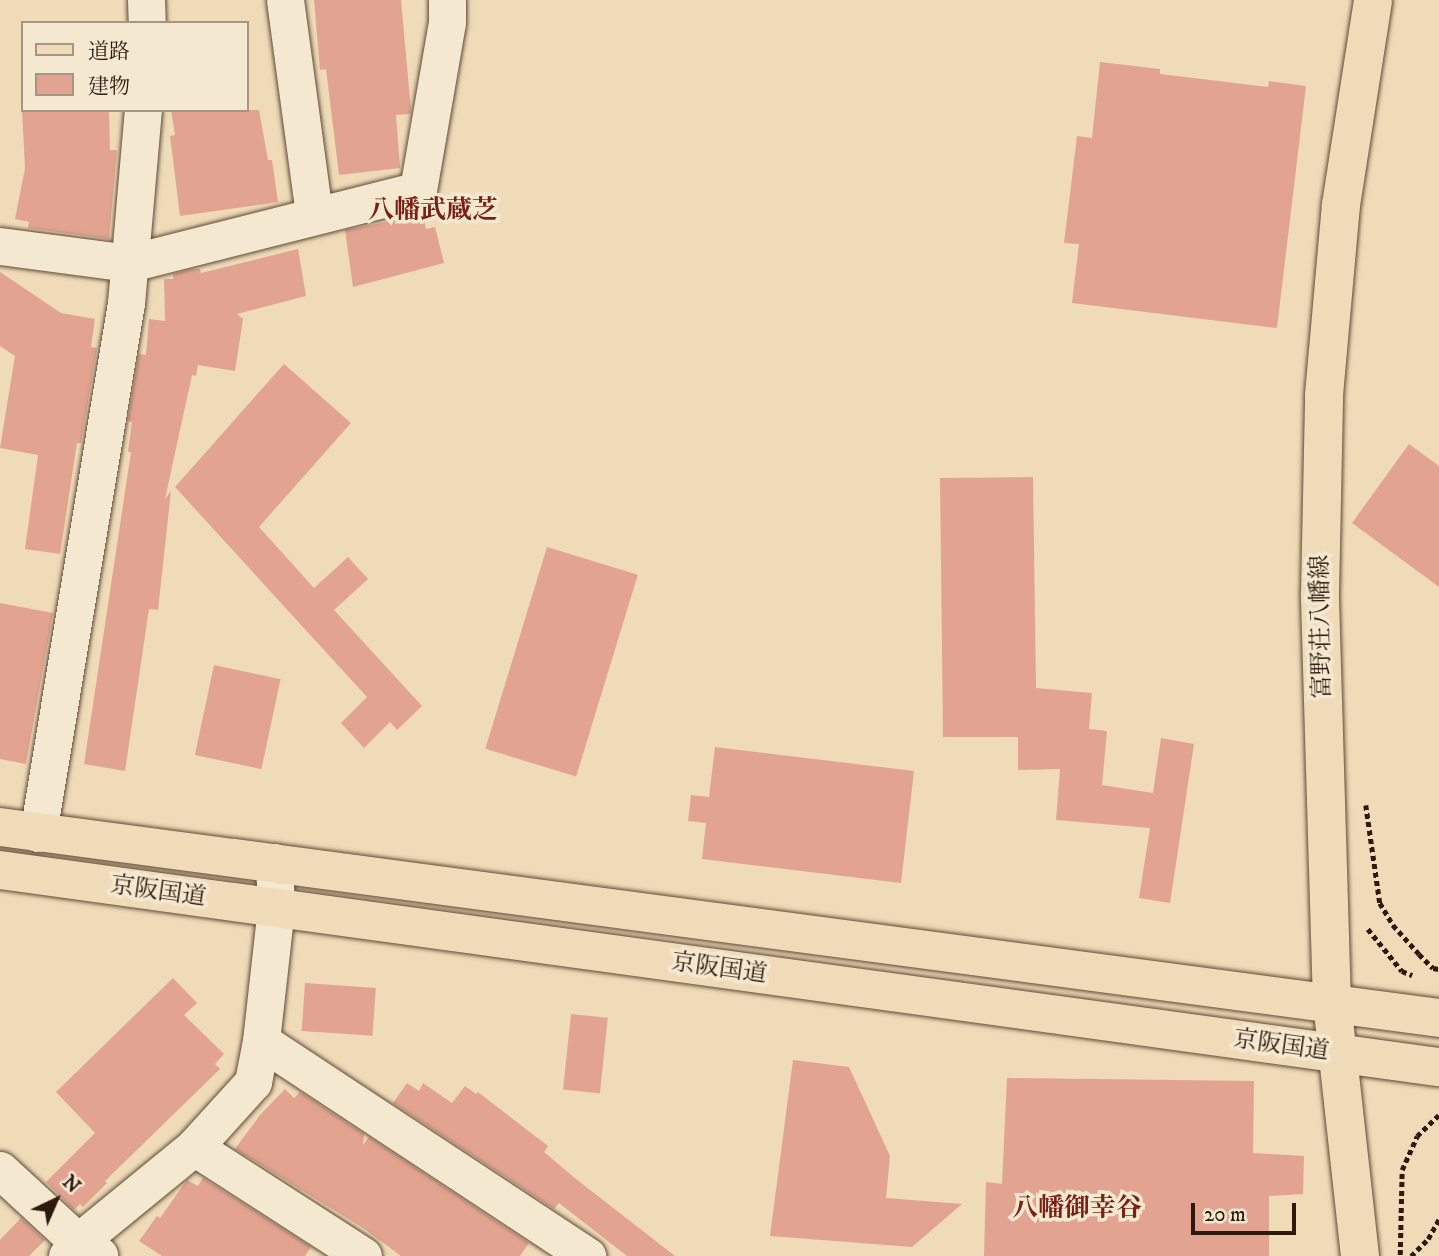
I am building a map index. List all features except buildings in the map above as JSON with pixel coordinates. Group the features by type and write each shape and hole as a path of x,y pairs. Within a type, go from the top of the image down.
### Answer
{"main road":[{"name":"富野荘八幡線","path":"1360,1256 1332,1004 1320,593 1324,395 1341,205 1373,0"},
{"name":"京阪国道","path":"0,827 1439,1018"},
{"name":"京阪国道","path":"0,870 1439,1067"}],"street":[{"path":"146,0 147,21"},
{"path":"285,0 314,215"},
{"path":"0,246 130,263 418,190 447,22 447,0"},
{"path":"38,833 130,263 143,112"},
{"path":"0,1170 82,1251 194,1147 253,1082 261,1041 276,908 274,862"},
{"path":"261,1041 587,1256"},
{"path":"194,1147 363,1256"}],"path":[{"path":"1366,803 1380,903 1393,925 1433,968 1439,969"},
{"path":"1367,917 1368,929 1402,971 1423,979"},
{"path":"1400,1256 1402,1170 1417,1136 1439,1115"},
{"path":"1411,1256 1428,1239 1439,1219"}],"district":[{"name":"八幡武蔵芝","path":"433,211"},
{"name":"八幡御幸谷","path":"1077,1209"}]}
